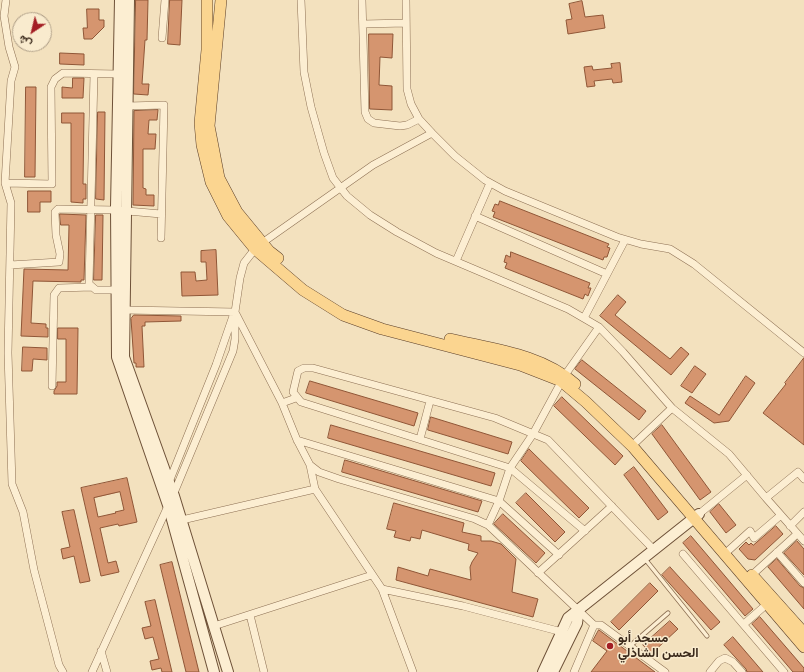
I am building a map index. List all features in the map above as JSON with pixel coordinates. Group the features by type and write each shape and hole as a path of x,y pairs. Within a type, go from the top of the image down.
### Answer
{"main road":[{"path":"120,0 116,210 117,358 168,505 214,672"},
{"path":"129,0 124,357 174,494 228,672"},
{"path":"207,0 207,50 200,123 202,145 211,182 228,216 303,290 343,315 382,329 520,365 563,378 609,414 635,442 804,647"},
{"path":"221,0 209,126 219,178 237,212 259,246"},
{"path":"563,378 633,447 804,633"},
{"path":"543,672 568,618 696,517"},
{"path":"553,672 577,623 579,609"}],"street":[{"path":"6,0 4,16 9,47 15,67 11,81 5,183 11,203 8,353 12,484 23,512 34,570 59,665 63,672"},
{"path":"162,38 165,0"},
{"path":"301,0 304,72 311,107 333,178 347,196 370,215 397,232 436,253 568,309 598,327 623,352 672,408 730,454 804,541"},
{"path":"362,0 365,112 368,119 374,123 400,126 408,125 419,118"},
{"path":"406,0 407,89 411,104 419,118 455,156 485,180 505,191 599,231 625,240 670,249 694,264 804,353"},
{"path":"363,24 406,23"},
{"path":"5,183 52,184 51,86 55,79 63,73 118,74"},
{"path":"94,74 88,284 96,290 116,290"},
{"path":"128,106 164,105 161,238"},
{"path":"92,672 174,494 233,351 236,339 235,312 244,262 259,246 373,165 432,133"},
{"path":"456,261 490,183"},
{"path":"10,265 59,262 60,254 56,235 55,212 58,209 116,210 161,214"},
{"path":"475,216 607,274"},
{"path":"584,318 625,240"},
{"path":"52,386 54,296 60,288 92,287"},
{"path":"125,310 235,312"},
{"path":"235,312 282,403 297,440 310,465 316,488 382,590 413,672"},
{"path":"168,505 169,480 216,365 235,312"},
{"path":"488,525 499,501 510,468 533,434 563,378 598,327"},
{"path":"584,531 510,468 301,402 296,398 293,392 298,371 304,368 313,368 495,418 548,440 654,550"},
{"path":"282,403 296,398"},
{"path":"420,439 430,401"},
{"path":"635,442 672,408"},
{"path":"297,440 499,501 559,555"},
{"path":"310,465 319,472 339,479 475,519 488,525 538,574 579,609 594,625 601,625 665,672"},
{"path":"766,498 798,472 804,480"},
{"path":"696,517 747,475"},
{"path":"182,520 316,488"},
{"path":"538,574 612,506"},
{"path":"790,526 804,512"},
{"path":"729,550 750,532 754,538 781,515"},
{"path":"752,575 798,534"},
{"path":"777,552 804,583"},
{"path":"683,554 784,672"},
{"path":"214,626 372,575"},
{"path":"382,590 463,606 562,632"},
{"path":"744,624 767,604"},
{"path":"250,615 264,672"},
{"path":"574,672 594,625"},
{"path":"101,651 107,672"},
{"path":"710,672 719,661 725,658 733,662 742,672"}],"lane":[{"path":"644,557 707,636"},
{"path":"630,646 668,613"}],"building":[{"path":"136,0 148,0 147,40 145,40 142,84 149,84 148,95 134,94"},
{"path":"170,0 182,0 180,45 168,44"},
{"path":"582,1 585,17 603,15 605,28 568,34 566,20 572,19 569,4"},
{"path":"87,9 99,9 99,20 104,20 104,27 92,39 84,39 83,28 87,28"},
{"path":"369,34 393,34 392,58 380,57 379,85 392,86 392,110 370,109"},
{"path":"60,53 84,54 84,65 60,64"},
{"path":"620,63 622,82 613,83 612,79 594,81 595,86 587,87 584,67 592,66 593,70 612,68 611,64"},
{"path":"73,78 84,78 83,98 62,98 62,87 72,88"},
{"path":"26,87 36,87 35,177 25,177"},
{"path":"158,110 157,120 149,120 148,134 156,134 155,149 143,149 143,188 146,189 146,195 154,195 154,206 133,205 134,111"},
{"path":"98,112 105,112 104,200 96,199"},
{"path":"62,113 84,113 83,184 86,184 86,199 83,199 83,203 71,202 71,123 62,123"},
{"path":"28,191 51,191 51,202 40,202 40,212 28,212"},
{"path":"500,201 609,244 607,247 610,248 607,257 604,257 603,260 493,217 495,212 492,211 495,204 498,205"},
{"path":"60,214 86,215 84,280 81,280 81,282 33,281 31,323 46,324 46,328 48,328 48,337 21,336 24,269 68,270 69,225 61,225"},
{"path":"96,215 103,215 102,280 94,280"},
{"path":"216,250 218,295 182,296 181,272 195,272 196,281 207,280 206,262 201,262 201,251"},
{"path":"511,252 590,283 588,288 591,288 588,296 585,294 583,299 505,268 507,263 504,262 506,255 510,257"},
{"path":"618,295 626,302 615,315 670,359 681,347 689,354 671,375 600,316"},
{"path":"134,315 181,316 181,321 145,322 145,326 142,326 144,367 136,367 136,363 134,363 131,319"},
{"path":"58,328 78,328 77,394 54,394 57,382 66,382 66,339 58,339"},
{"path":"23,347 47,348 47,360 33,359 32,371 22,371"},
{"path":"804,358 804,445 763,413"},
{"path":"582,360 646,411 639,420 575,369"},
{"path":"695,366 706,374 692,393 681,386"},
{"path":"746,376 755,383 729,421 714,423 685,403 690,396 719,415"},
{"path":"310,381 418,413 414,426 306,393"},
{"path":"562,397 623,456 615,465 554,406"},
{"path":"431,417 512,442 508,454 428,430"},
{"path":"331,425 495,473 491,486 328,438"},
{"path":"662,425 711,492 700,500 652,434"},
{"path":"529,449 589,508 579,518 521,461"},
{"path":"345,460 482,501 478,512 342,472"},
{"path":"634,467 668,512 658,520 624,475"},
{"path":"127,478 137,522 100,528 108,563 116,561 119,572 101,576 81,488","holes":["120,492 124,510 98,517 94,498"]},
{"path":"526,493 565,532 555,542 516,503"},
{"path":"394,503 464,523 462,532 481,536 481,541 491,541 501,544 516,559 512,592 538,599 533,617 396,580 398,567 428,576 430,569 471,580 470,567 478,553 468,550 469,544 422,530 420,539 411,537 410,541 394,537 396,531 387,529"},
{"path":"719,504 736,525 726,533 710,512"},
{"path":"74,510 90,581 80,583 74,556 63,559 61,549 70,547 62,512"},
{"path":"503,514 545,553 536,563 494,524"},
{"path":"776,526 783,534 755,560 748,559 739,549 746,542 749,545 751,543 753,545"},
{"path":"691,536 753,609 745,616 683,543"},
{"path":"797,541 804,549 804,575 784,553"},
{"path":"777,559 800,586 804,588 804,609 768,567"},
{"path":"172,562 199,672 186,672 160,565"},
{"path":"670,567 720,622 711,630 662,575"},
{"path":"650,583 658,591 619,630 611,622"},
{"path":"155,600 172,672 162,672 161,668 152,670 150,661 159,659 153,637 145,639 142,628 151,626 145,602"},
{"path":"760,617 804,668 804,672 793,672 752,624"},
{"path":"670,621 678,629 651,654 643,645"},
{"name":"مسجد أبو الحسن الشاذلي","path":"599,630 655,672 591,672 607,651 593,641"},
{"path":"733,637 763,672 747,672 724,645"}],"place":[{"name":"مسجد أبو الحسن الشاذلي","path":"610,646"}]}
